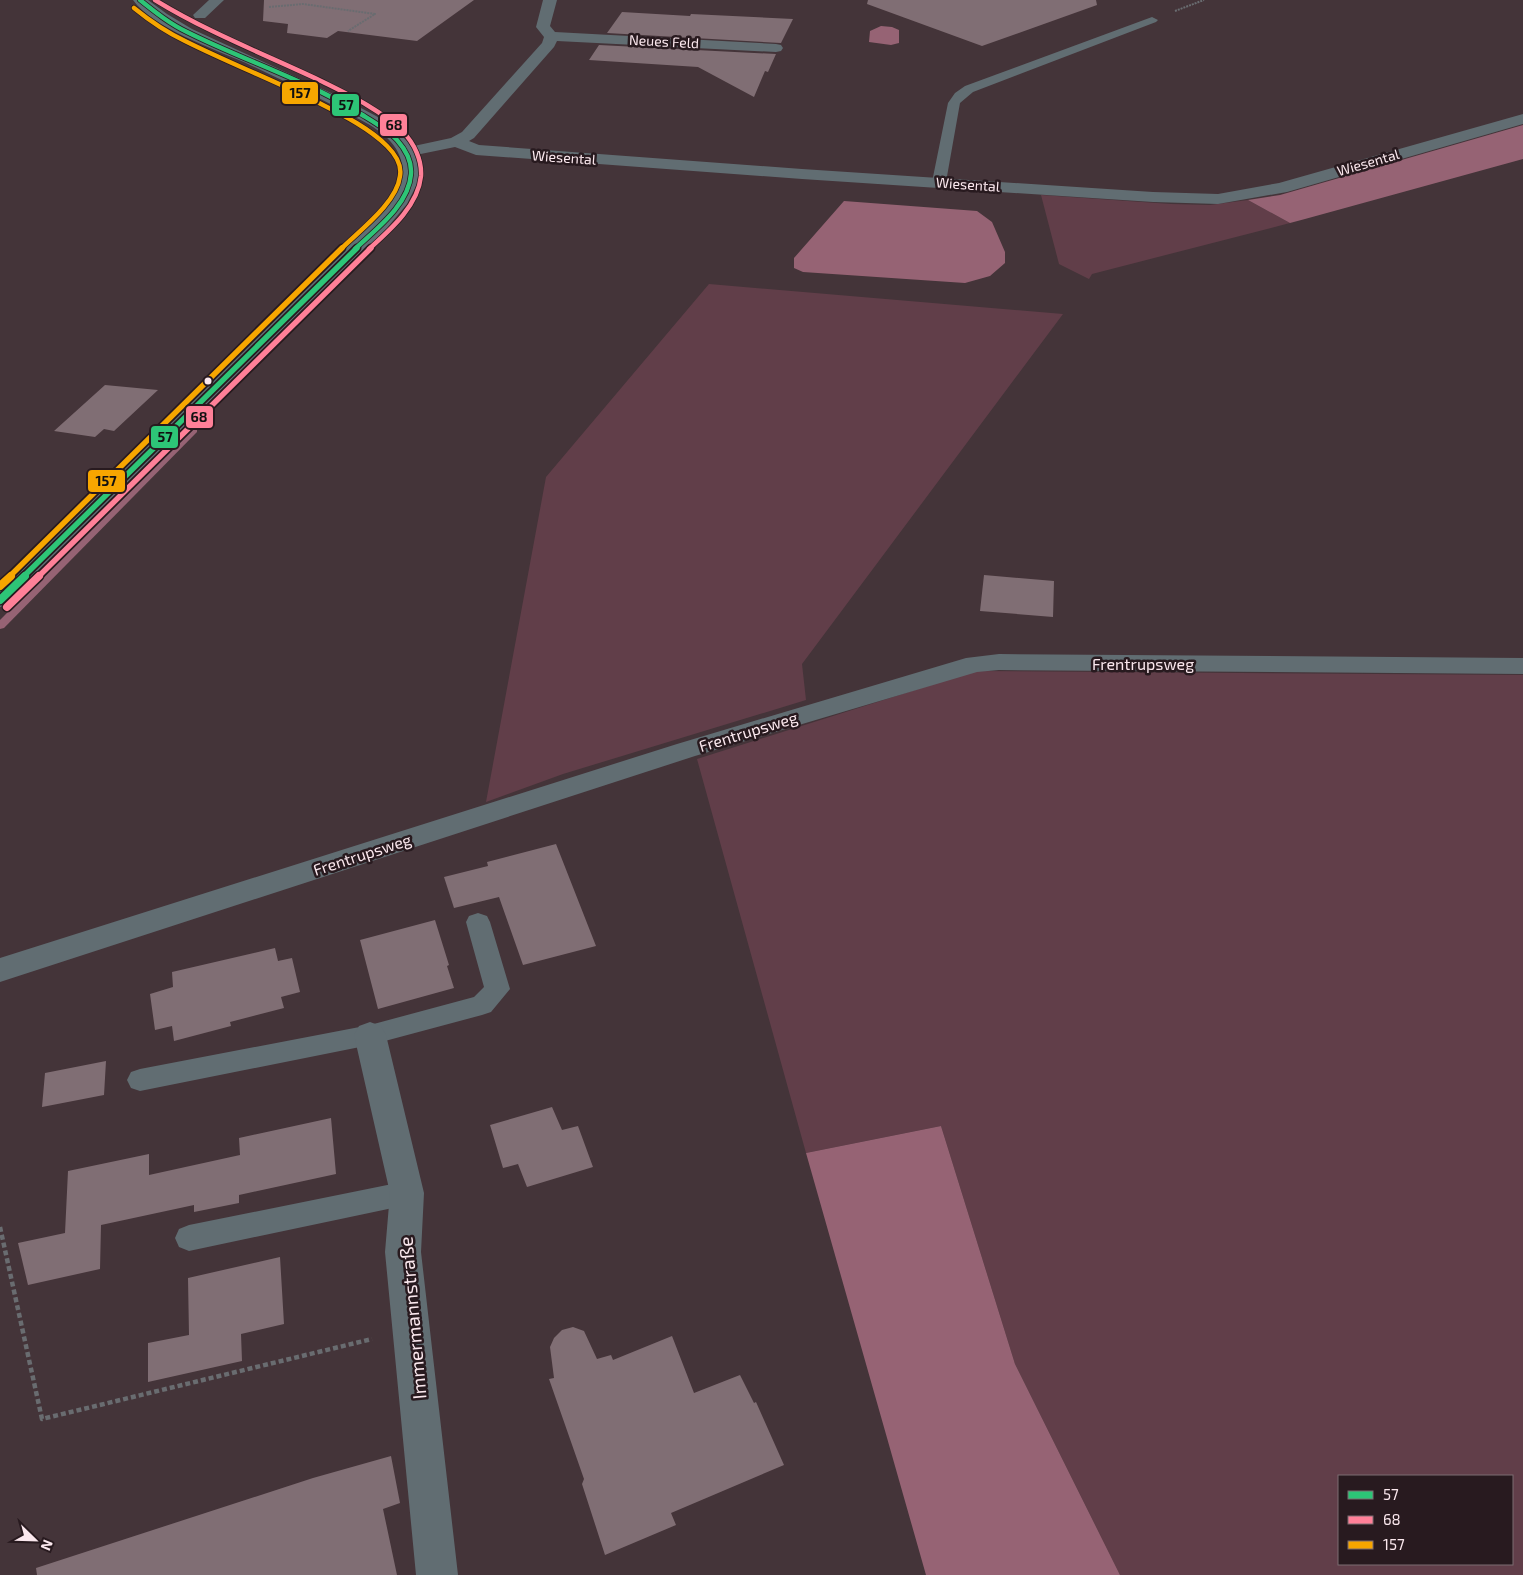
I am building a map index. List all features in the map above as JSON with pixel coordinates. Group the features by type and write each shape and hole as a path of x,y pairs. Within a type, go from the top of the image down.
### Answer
{"main road":[{"path":"0,600 393,212 406,194 410,184 410,162 406,152 392,134 370,118 327,96 192,34 140,0"}],"street":[{"path":"200,15 217,0"},
{"path":"406,152 456,142 468,134 549,44 551,36 543,27 550,0"},
{"name":"Neues Feld","path":"551,36 776,48"},
{"name":"Wiesental","path":"456,142 476,150 802,174 1153,197 1218,199 1281,188 1434,143 1523,120"},
{"name":"Frentrupsweg","path":"0,970 686,750 975,664 1009,662 1523,666"},
{"name":"Immermannstraße","path":"370,1035 407,1192 403,1252 437,1575"}],"lane":[{"path":"939,182 954,103 959,96 970,89 1152,20"},
{"path":"140,1080 370,1035 482,1005 497,988 478,922"},
{"path":"189,1238 407,1192"}],"path":[{"path":"269,7 302,4 375,14 348,31"},
{"path":"0,1227 42,1419 412,1329"}],"shaded area":[{"path":"881,26 899,30 899,43 891,45 869,42 870,31"},
{"path":"1523,125 1523,159 1305,219 1290,223 1248,200 1280,195"},
{"path":"1041,195 1210,205 1248,200 1290,223 1092,274 1089,279 1059,264"},
{"path":"844,201 977,211 992,222 1005,252 1005,263 990,276 965,283 803,272 794,268 794,258"},
{"path":"709,284 1063,314 802,664 806,700 563,774 486,802 546,477"},
{"path":"975,671 1523,675 1523,1575 1120,1575 1015,1364 941,1126 806,1153 697,759"},
{"path":"941,1126 1015,1364 1120,1575 926,1575 806,1153"}],"building":[{"path":"264,0 474,0 417,41 338,31 327,38 287,33 288,24 263,21"},
{"path":"868,0 1096,0 1097,5 982,46 867,4"},
{"path":"622,12 793,19 781,43 607,33"},
{"path":"599,45 776,54 768,72 765,71 754,97 698,67 589,60"},
{"path":"105,385 158,390 114,431 104,429 95,437 54,431"},
{"path":"984,575 1054,581 1053,617 980,611"},
{"path":"556,844 596,946 523,965 499,897 454,908 444,877 488,866 487,862"},
{"path":"435,920 454,988 378,1009 360,940"},
{"path":"275,948 278,961 292,958 300,992 281,997 284,1008 230,1022 231,1026 174,1041 172,1026 155,1030 150,994 173,987 172,972"},
{"path":"106,1061 104,1095 42,1107 45,1073"},
{"path":"552,1107 562,1130 578,1126 593,1167 527,1187 518,1164 503,1168 490,1125"},
{"path":"331,1118 336,1174 239,1195 239,1203 194,1212 194,1205 101,1225 100,1269 28,1285 18,1243 65,1233 68,1171 149,1154 149,1175 240,1155 239,1138"},
{"path":"280,1257 284,1324 241,1334 242,1361 148,1382 148,1343 189,1335 188,1278"},
{"path":"573,1327 584,1331 597,1359 611,1355 613,1360 672,1336 694,1393 740,1375 754,1403 756,1402 784,1465 671,1513 676,1525 605,1555 582,1484 584,1479 549,1379 554,1378 550,1347 554,1338 562,1330"},
{"path":"391,1456 400,1503 383,1509 397,1575 37,1575 36,1568 313,1478"}],"waterway":[{"path":"0,626 194,430"}],"transit line":[{"name":"57","path":"0,600 381,224 400,202 409,186 411,177 409,158 397,140 374,122 310,86 187,32 140,0"},
{"name":"68","path":"7,607 388,231 409,206 419,186 421,165 418,154 403,132 376,111 300,71 182,17 155,0"},
{"name":"157","path":"0,586 374,217 394,192 400,178 399,162 388,146 366,130 337,112 177,38 134,8"}]}
